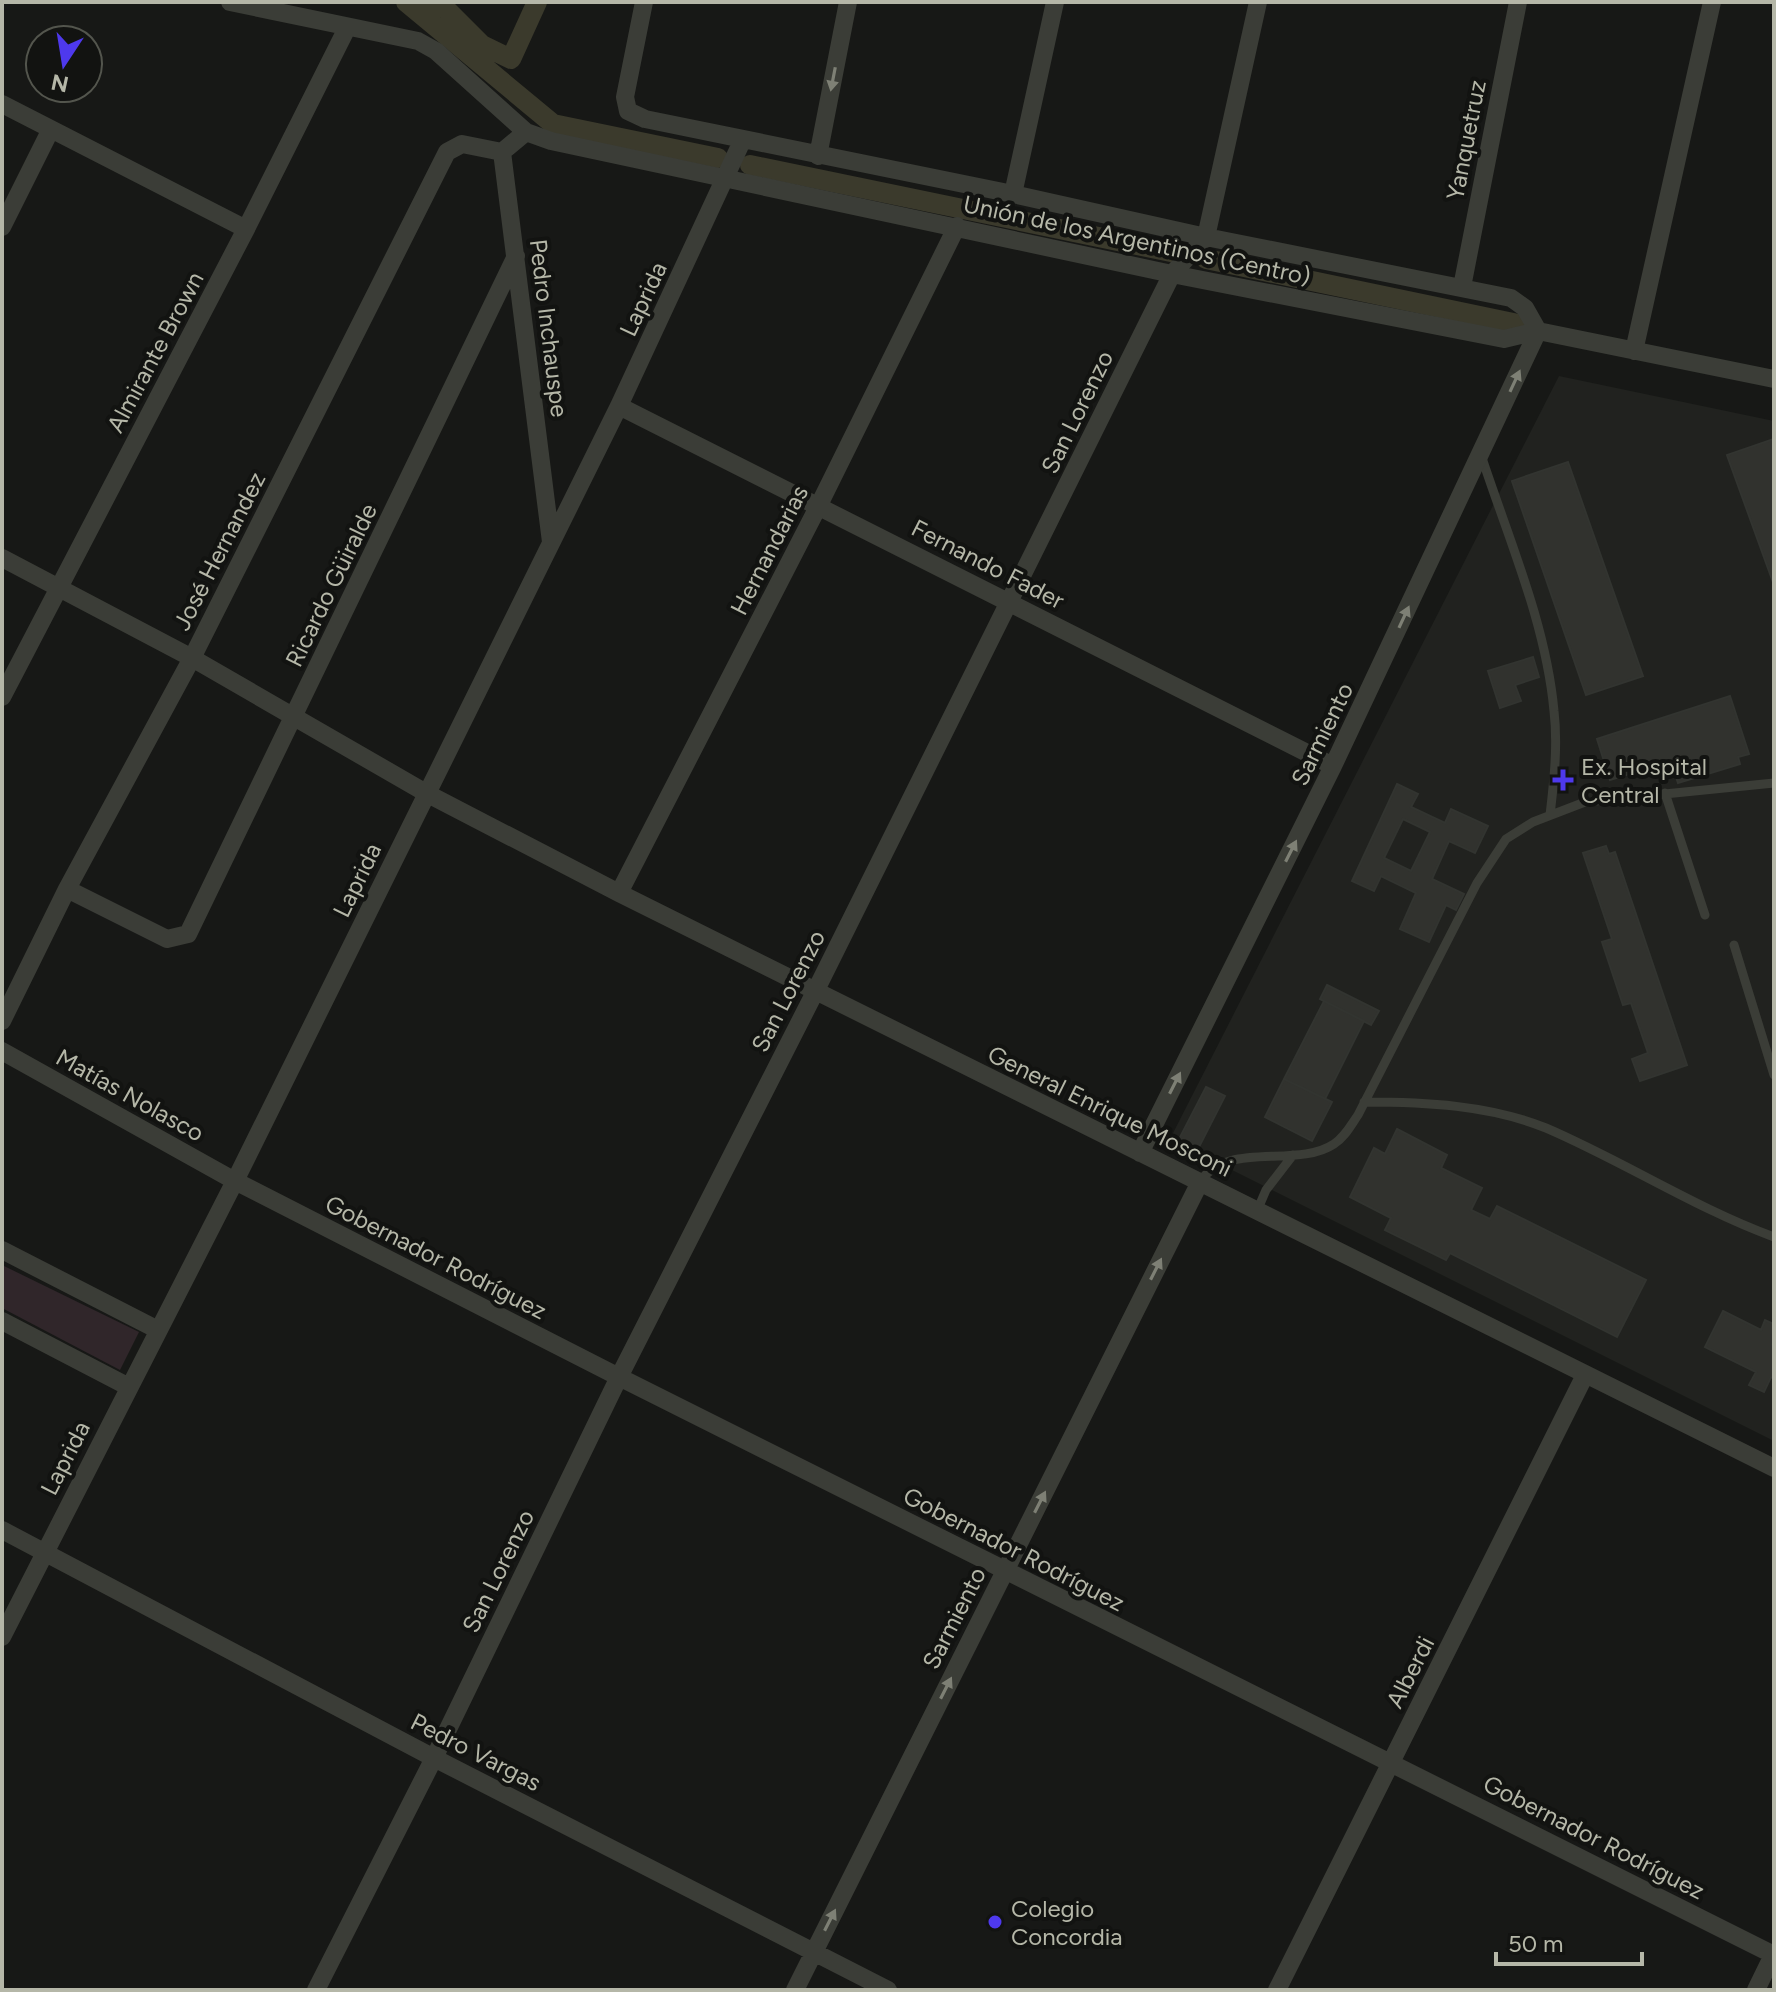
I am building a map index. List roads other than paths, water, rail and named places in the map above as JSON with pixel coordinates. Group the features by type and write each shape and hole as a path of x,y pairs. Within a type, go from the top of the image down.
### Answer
{"street":[{"path":"230,2 418,41 436,51 526,132 502,152"},
{"name":"Unión de los Argentinos (Centro)","path":"644,2 625,97 628,111 645,119 1511,298 1525,308 1538,331"},
{"path":"818,156 848,2"},
{"path":"1013,194 1055,2"},
{"path":"1206,237 1258,2"},
{"name":"Yanquetruz","path":"1462,287 1518,2"},
{"path":"1634,351 1712,2"},
{"name":"Almirante Brown","path":"2,697 347,28"},
{"path":"2,104 246,229"},
{"path":"2,227 51,129"},
{"name":"Unión de los Argentinos (Centro)","path":"526,132 551,141 725,180 957,226 1172,274 1504,339 1538,331 1774,379"},
{"name":"Laprida","path":"2,1637 235,1181 619,406 743,139"},
{"name":"José Hernandez","path":"2,1021 67,889 192,658 447,152 462,144 502,152"},
{"name":"Pedro Inchauspe","path":"502,152 551,542"},
{"name":"Hernandarias","path":"619,893 819,505 957,226"},
{"name":"San Lorenzo","path":"316,1990 434,1758 619,1377 815,992 1172,274 1206,237"},
{"name":"Ricardo Güiralde","path":"67,889 167,939 188,934 516,256"},
{"name":"Sarmiento","path":"1140,1153 1333,766 1538,331"},
{"name":"Fernando Fader","path":"619,406 1333,766"},
{"name":"General Enrique Mosconi","path":"2,558 192,658 426,793 619,893 1774,1468"},
{"name":"Matías Nolasco","path":"2,1051 235,1181"},
{"name":"Gobernador Rodríguez","path":"235,1181 1005,1571 1774,1954"},
{"name":"Sarmiento","path":"795,1990 1200,1182"},
{"path":"2,1250 158,1330"},
{"path":"2,1321 129,1387"},
{"name":"Alberdi","path":"1277,1990 1585,1375"},
{"name":"Pedro Vargas","path":"2,1530 434,1758 888,1990"},
{"path":"1756,1990 1774,1954"}],"lane":[{"path":"1481,454 1547,663 1555,715 1550,815"},
{"path":"1200,1182 1207,1171 1217,1165 1245,1158 1325,1149 1338,1141 1364,1102 1494,855 1506,839 1550,815 1585,802 1774,783"},
{"path":"1665,793 1705,915"},
{"path":"1734,945 1774,1075"},
{"path":"1364,1102 1437,1104 1481,1110 1545,1128 1774,1237"},
{"path":"1257,1211 1266,1190 1293,1155"}],"waterway":[{"path":"406,2 553,124 718,158"},
{"path":"413,2 445,8 482,45 511,59 537,2"},
{"path":"750,165 1171,252"},
{"path":"1206,259 1518,324"}],"place":[{"name":"Ex. Hospital Central","path":"1563,780"},
{"name":"Colegio Concordia","path":"995,1922"}]}
